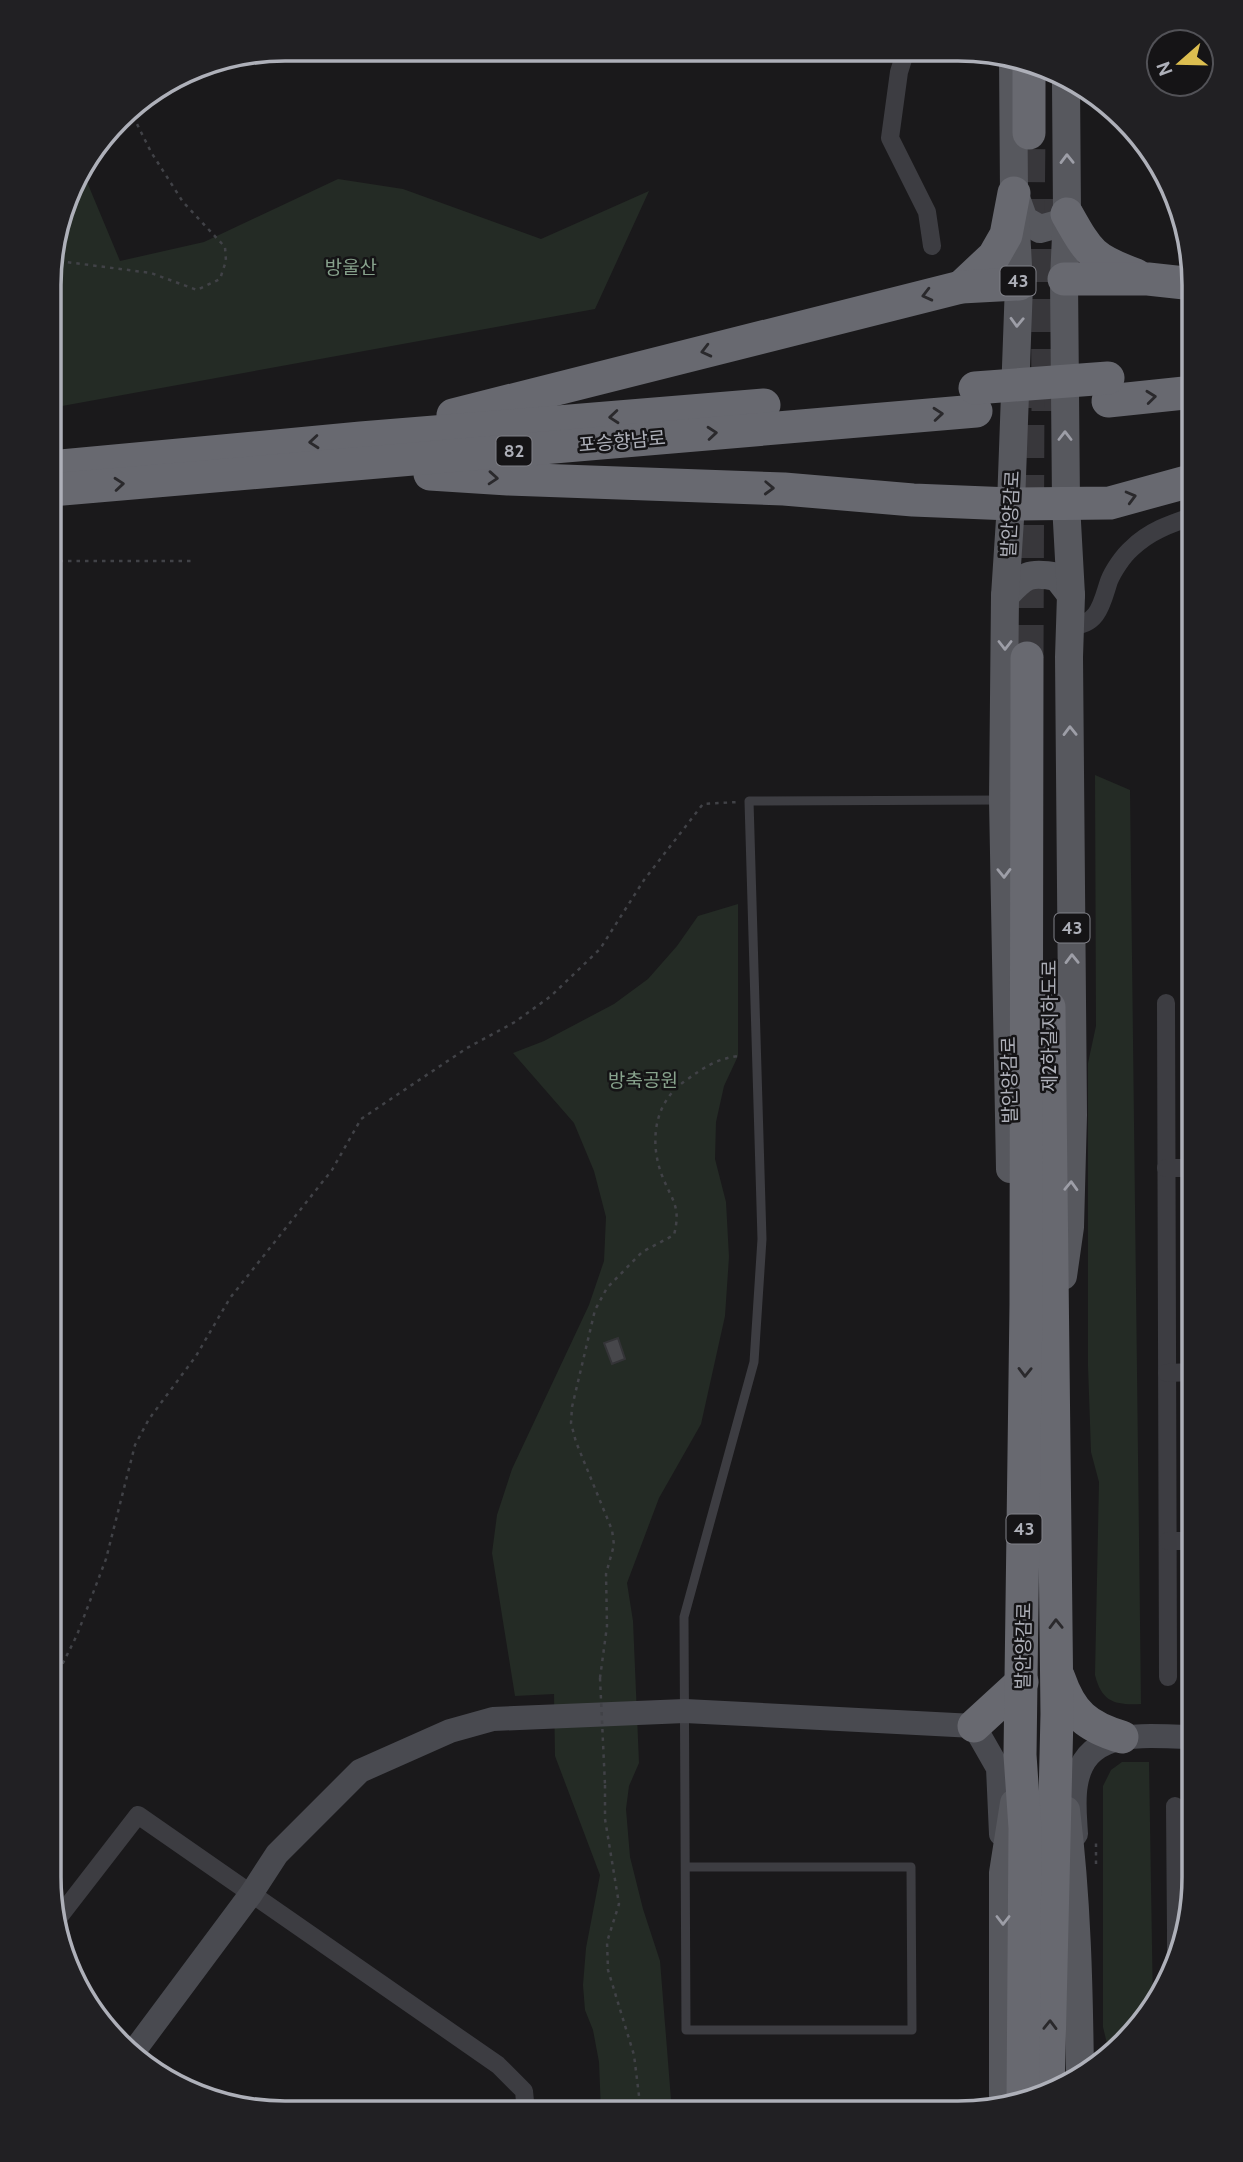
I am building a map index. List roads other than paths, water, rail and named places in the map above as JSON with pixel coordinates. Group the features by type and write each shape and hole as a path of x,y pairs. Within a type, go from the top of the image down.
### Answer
{"highway":[{"path":"1030,73 1038,135 1045,79"},
{"path":"961,287 994,256 1006,235 1014,193"},
{"path":"1067,214 1086,248 1097,259 1148,279"},
{"path":"1064,279 1148,279 1182,283"},
{"path":"360,438 961,287 1019,284"},
{"name":"포승향남로","path":"1108,389 1182,373"},
{"name":"포승향남로","path":"61,489 327,467 976,400 1108,389 1182,392"},
{"name":"포승향남로","path":"61,466 360,438 976,400"},
{"path":"327,467 508,480 784,489 913,500 1011,504 1110,503 1182,483"},
{"name":"제2하길지하도로","path":"1026,1304 1037,658 1052,1351"},
{"name":"발안양감로","path":"1023,2091 1025,1828 1020,1755 1026,1304"},
{"name":"발안양감로","path":"1048,2081 1057,1741 1052,1351"},
{"path":"1057,1673 1064,1693 1087,1723 1122,1737"},
{"path":"974,1727 1022,1682"}],"main road":[{"name":"발안양감로","path":"1013,69 1014,193 1019,284 1005,596 1003,800 1011,1210 1026,1304"},
{"name":"발안양감로","path":"1052,1351 1070,1227 1073,1115 1071,594 1066,504 1064,279 1067,214 1066,89"},
{"path":"1014,193 1024,220 1040,229 1058,224 1067,214"},
{"path":"1019,284 1064,279"},
{"path":"1005,596 1023,578 1037,572 1057,577 1071,594"},
{"name":"43","path":"1057,1741 1072,1856 1079,1985 1080,2064"},
{"name":"43","path":"1003,2096 1003,1873 1020,1755"}],"street":[{"path":"902,61 890,138 926,212 932,246"},
{"path":"1070,626 1078,626 1093,617 1103,606 1110,578 1130,549 1158,528 1182,520"},
{"path":"1166,1003 1168,1677"},
{"path":"1166,1168 1181,1168"},
{"path":"1167,1373 1181,1372"},
{"path":"1168,1541 1181,1541"},
{"path":"138,2045 251,1894 277,1854 360,1771 450,1731 493,1719 685,1711 974,1727 998,1768 1003,1873"},
{"path":"1079,1985 1076,1784 1081,1766 1090,1752 1122,1737 1181,1737"},
{"path":"1175,1806 1179,1906"},
{"path":"64,1911 138,1815 498,2065 524,2091 525,2101"}],"lane":[{"path":"686,1867 911,1867 912,2031 686,2030 684,1617 754,1362 762,1239 749,801 1003,800"}],"tunnel":[{"path":"1028,232 1029,133"},
{"path":"1047,199 1048,411"},
{"path":"1027,658 1028,391"}],"park label":[{"name":"방울산","path":"351,267"},
{"name":"방축공원","path":"643,1080"}]}
